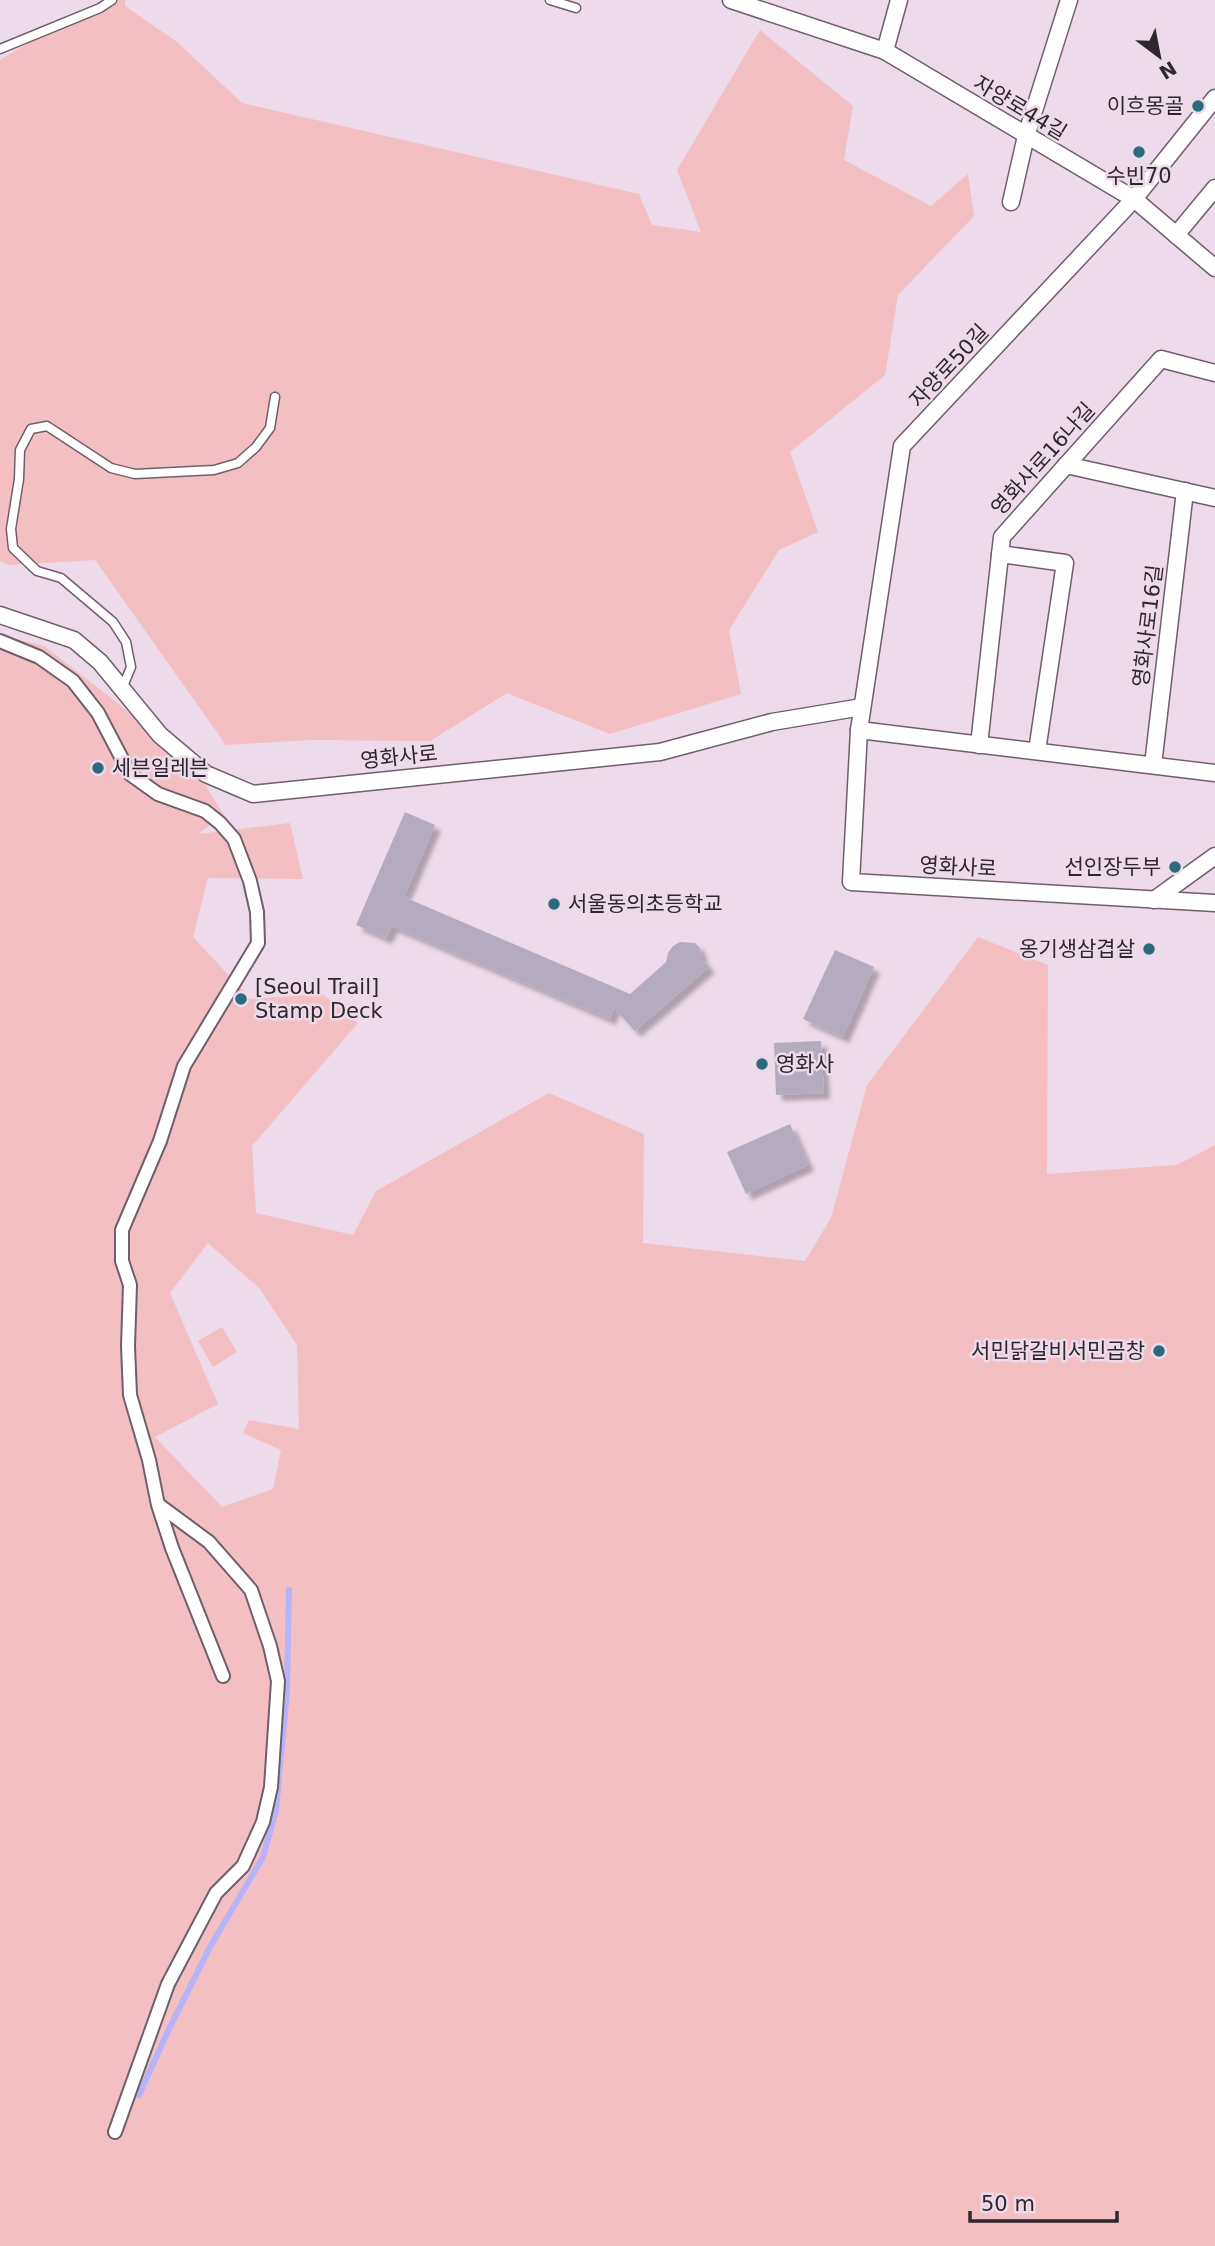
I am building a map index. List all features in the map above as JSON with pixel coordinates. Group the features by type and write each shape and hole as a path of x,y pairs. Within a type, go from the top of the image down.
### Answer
{"street":[{"name":"자양로44길","path":"731,0 885,51 1134,199 1215,268"},
{"path":"885,51 899,0"},
{"path":"1011,202 1026,136 1069,0"},
{"name":"자양로50길","path":"859,730 902,446 1134,199 1215,98"},
{"path":"1176,235 1215,188"},
{"name":"영화사로16나길","path":"979,744 1002,537 1161,359 1215,373"},
{"path":"1066,465 1215,498"},
{"name":"영화사로16길","path":"1153,765 1185,491"},
{"path":"1000,554 1065,563 1037,751"},
{"name":"영화사로","path":"0,615 74,640 100,662 160,735 206,774 253,794 660,752 772,722 862,706"},
{"path":"0,641 39,657 72,681 98,713 130,774 158,794 205,811 220,823 234,839 250,881 257,912 258,943 184,1066 160,1141 122,1230 122,1261 130,1285 130,1395 149,1460 158,1505 172,1548 223,1676"},
{"path":"859,730 1215,773"},
{"name":"영화사로","path":"859,730 850,882 1215,903"},
{"path":"1154,900 1215,856"},
{"path":"115,2132 168,1984 216,1893 243,1866 263,1822 271,1787 278,1681 270,1646 251,1590 209,1542 158,1505"}],"lane":[{"path":"0,49 100,8 111,0"},
{"path":"551,0 576,8"},
{"path":"122,690 131,667 126,642 113,622 61,578 37,571 13,548 11,529 19,479 20,450 31,429 47,426 111,468 135,474 214,470 238,463 256,447 270,428 275,397"}],"shaded area":[{"path":"102,0 125,0 125,6 177,42 242,103 639,194 652,225 701,232 677,170 760,30 853,106 844,160 931,206 968,174 974,216 898,295 885,375 790,452 818,532 779,550 729,630 741,694 610,734 507,693 430,741 312,740 226,745 95,560 9,565 0,561 0,60"},
{"path":"0,635 44,646 119,704 199,775 224,815 198,834 290,823 303,879 208,878 193,937 251,999 322,994 358,1023 252,1146 256,1213 353,1235 376,1191 549,1093 644,1134 643,1243 805,1261 831,1218 867,1085 978,937 1048,965 1047,1174 1177,1165 1215,1145 1215,2246 0,2246","holes":["208,1243 260,1289 297,1345 299,1429 249,1420 243,1433 281,1450 273,1489 222,1507 155,1437 218,1404 170,1293"]},
{"path":"222,1327 237,1352 213,1367 198,1341"}],"building":[{"path":"405,812 435,825 404,897 630,994 666,962 668,953 680,942 695,943 709,967 635,1031 614,1008 610,1019 392,926 386,938 356,925"},
{"path":"835,950 874,967 843,1037 803,1019"},
{"path":"821,1041 824,1093 776,1095 774,1043"},
{"path":"790,1124 808,1165 746,1194 727,1152"}],"waterway":[{"path":"139,2095 210,1947 263,1857 276,1810 287,1690 289,1590"}],"place":[{"name":"이흐몽골","path":"1198,106"},
{"name":"수빈70","path":"1139,152"},
{"name":"세븐일레븐","path":"98,768"},
{"name":"선인장두부","path":"1175,867"},
{"name":"서울동의초등학교","path":"554,904"},
{"name":"옹기생삼겹살","path":"1149,949"},
{"name":"[Seoul Trail] Stamp Deck","path":"241,999"},
{"name":"영화사","path":"762,1064"},
{"name":"서민닭갈비서민곱창","path":"1159,1351"}]}
